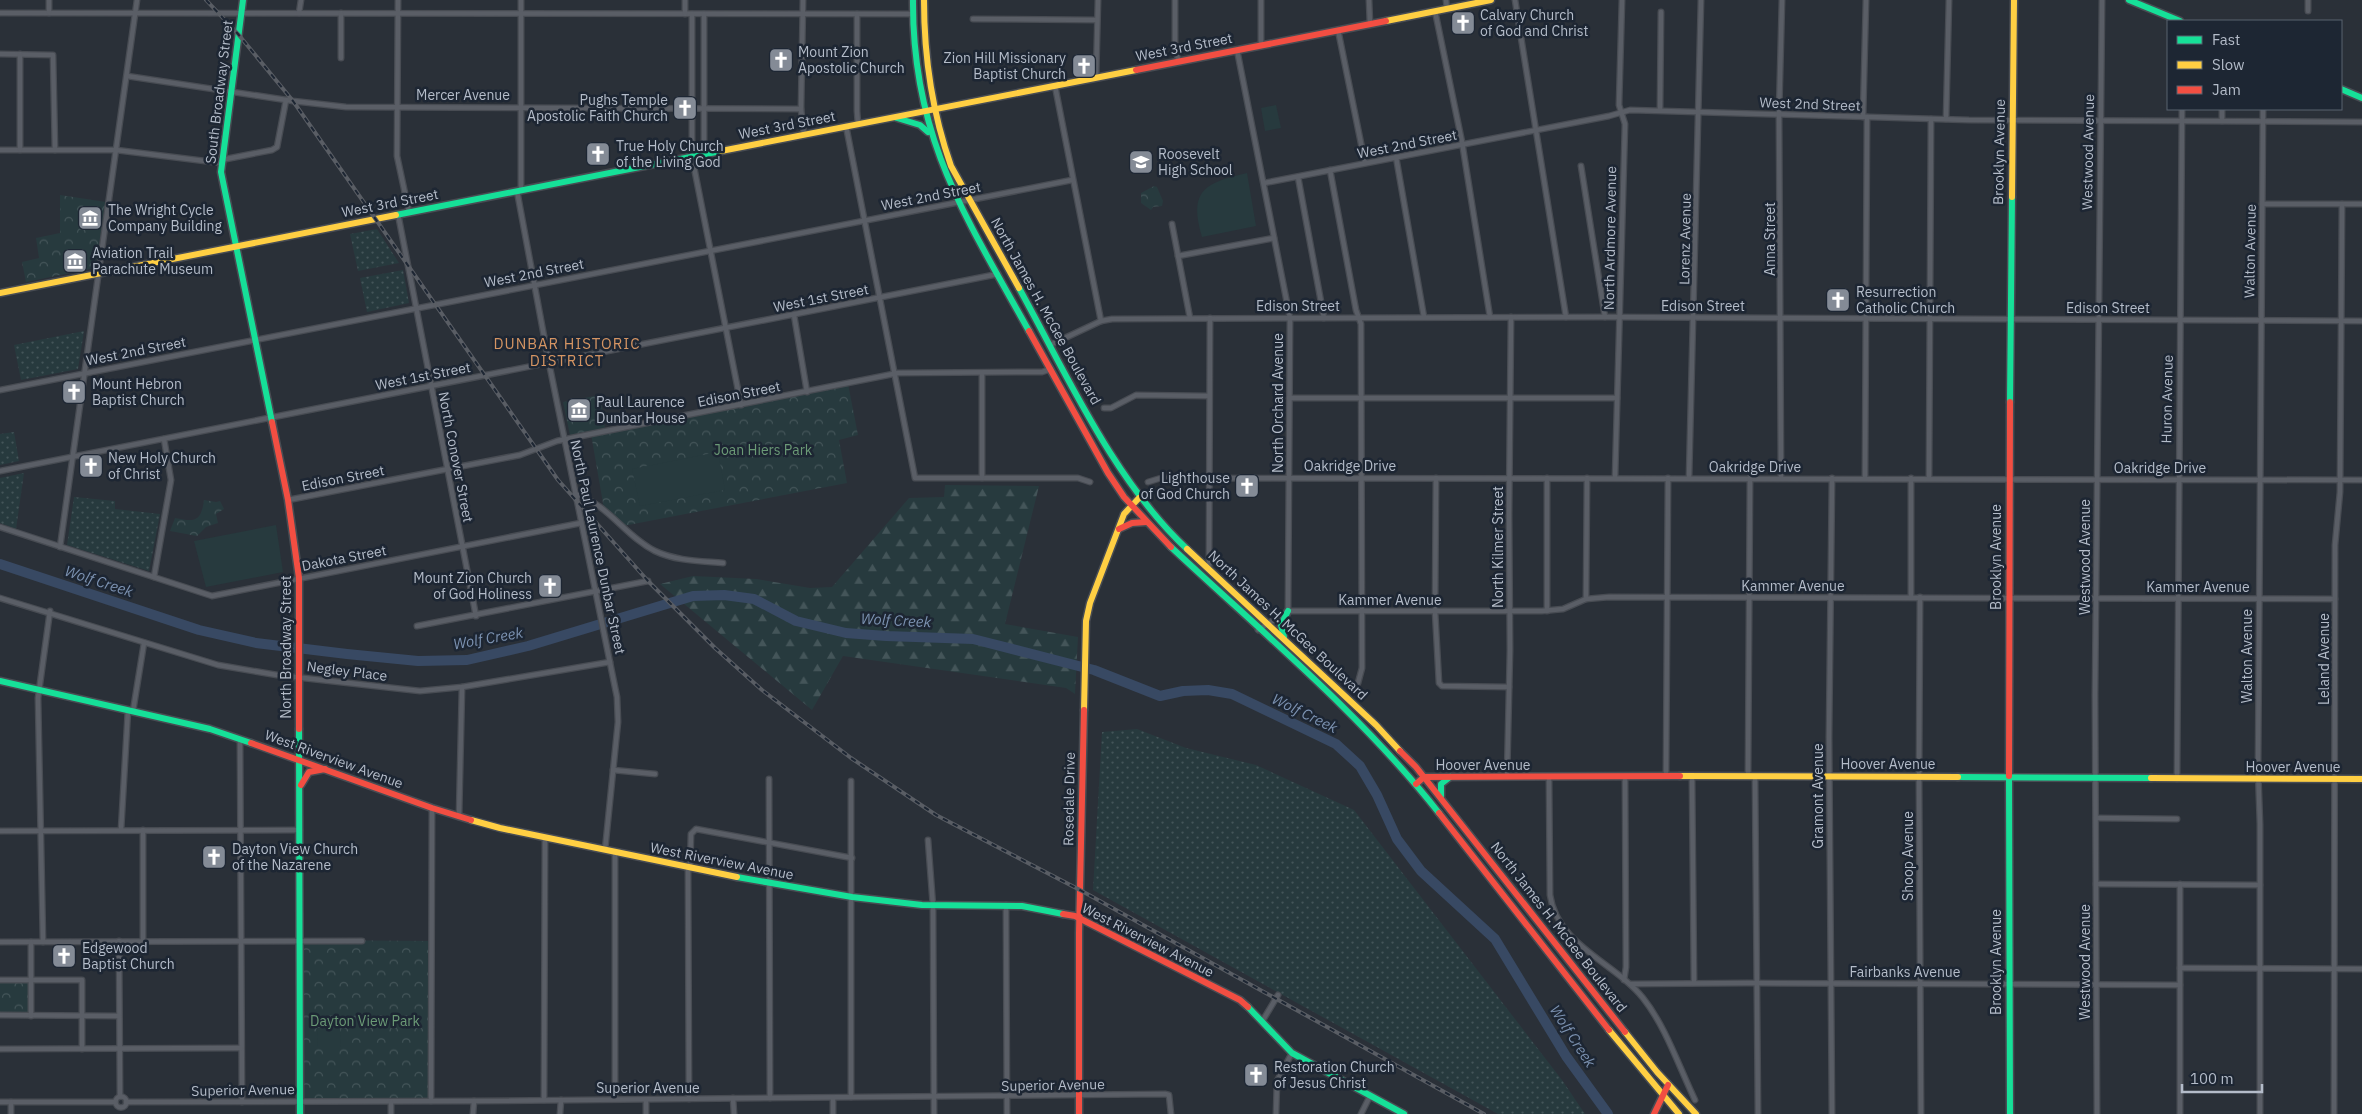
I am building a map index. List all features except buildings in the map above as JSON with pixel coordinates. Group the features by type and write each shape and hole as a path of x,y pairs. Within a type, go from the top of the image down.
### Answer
{"street":[{"path":"49,0 49,13"},
{"path":"60,547 137,0"},
{"name":"South Broadway Street","path":"236,246 221,162 243,0"},
{"path":"299,13 301,0"},
{"path":"398,0 397,156 409,212"},
{"name":"North Paul Laurence Dunbar Street","path":"521,0 519,191 549,363 618,706 605,850"},
{"path":"685,0 685,14"},
{"path":"803,0 801,109 804,135"},
{"name":"North James H. McGee Boulevard","path":"913,0 912,14 915,55 924,112 943,170 957,201 1108,473 1146,522 1258,630 1376,739 1416,784 1662,1096 1679,1114"},
{"name":"North James H. McGee Boulevard","path":"924,0 924,45 934,110 951,166 1114,459 1139,498 1178,541 1376,725 1424,777 1668,1085 1696,1114"},
{"path":"1096,78 1098,0"},
{"path":"1175,0 1175,51 1179,62"},
{"path":"1261,0 1261,45"},
{"path":"1369,0 1370,24"},
{"path":"1446,0 1447,9"},
{"name":"West 3rd Street","path":"0,293 1491,0"},
{"path":"1515,0 1566,317"},
{"name":"North Ardmore Avenue","path":"1615,478 1625,124 1619,105 1622,0"},
{"name":"Lorenz Avenue","path":"1689,478 1701,0"},
{"name":"Anna Street","path":"1781,478 1782,317 1779,114 1782,0"},
{"path":"1865,478 1866,0"},
{"path":"1946,119 1949,0"},
{"name":"Brooklyn Avenue","path":"2010,1114 2008,598 2014,0"},
{"name":"Westwood Avenue","path":"2098,1114 2095,778 2096,479 2102,0"},
{"path":"2128,0 2178,20"},
{"path":"2308,0 2308,11"},
{"path":"1435,11 1462,144 1490,318"},
{"path":"1660,110 1661,12"},
{"path":"0,13 912,14"},
{"path":"341,13 341,58"},
{"path":"692,14 692,157 741,405"},
{"path":"704,14 704,155"},
{"path":"857,14 858,124"},
{"path":"973,19 1097,20"},
{"path":"1338,30 1365,163"},
{"name":"North Orchard Avenue","path":"1238,50 1290,318 1288,611"},
{"path":"0,54 51,54 54,58 55,150"},
{"path":"20,54 20,150"},
{"name":"Mercer Avenue","path":"127,76 286,100 346,106 801,109"},
{"path":"1055,86 1101,321"},
{"path":"2342,89 2362,98"},
{"path":"0,150 116,150 221,162 278,147 286,100"},
{"name":"West 2nd Street","path":"1264,183 1630,110 1931,119 2362,122"},
{"name":"Huron Avenue","path":"2177,779 2182,110"},
{"path":"2222,110 2222,121"},
{"name":"Walton Avenue","path":"2260,1114 2259,480 2263,110"},
{"path":"893,118 920,125 930,135"},
{"path":"1929,478 1931,119"},
{"path":"846,126 915,478 1078,478 1090,482"},
{"path":"1396,157 1424,318"},
{"path":"1581,166 1605,317"},
{"path":"1330,170 1361,324 1362,668 1358,683"},
{"path":"1298,176 1324,318"},
{"name":"West 2nd Street","path":"0,390 1072,180"},
{"path":"2262,204 2362,204"},
{"name":"Leland Avenue","path":"2334,1114 2335,599 2339,480 2342,204"},
{"name":"North Conover Street","path":"398,214 476,616"},
{"path":"1172,224 1190,318"},
{"path":"1178,256 1274,238"},
{"name":"North Broadway Street","path":"236,246 288,500 299,578 300,1114"},
{"name":"West 1st Street","path":"0,471 998,274"},
{"path":"794,315 807,392"},
{"name":"North Kilmer Street","path":"1507,777 1511,317"},
{"name":"Edison Street","path":"1050,345 1101,321 1112,319 1866,317 2362,320"},
{"path":"1209,568 1210,318"},
{"name":"Edison Street","path":"288,500 520,454 564,440 895,374 1042,372 1050,369"},
{"path":"982,373 982,478"},
{"path":"1104,408 1110,408 1136,395 1209,396"},
{"path":"1289,398 1617,398"},
{"path":"154,577 171,480 164,439"},
{"name":"Oakridge Drive","path":"1148,482 1161,478 2362,480"},
{"path":"1436,478 1435,611 1440,685 1509,687"},
{"path":"1546,478 1547,611"},
{"path":"1586,599 1587,478"},
{"path":"1666,776 1668,478"},
{"path":"1750,478 1749,597 1758,1114"},
{"name":"Gramont Avenue","path":"1832,478 1829,777 1832,1114"},
{"path":"1911,478 1912,597"},
{"path":"575,494 598,504 655,551 690,560 723,563"},
{"name":"Rosedale Drive","path":"1079,1114 1079,918 1085,640 1090,603 1118,529 1124,514 1139,498"},
{"path":"1118,529 1126,524 1138,521 1146,522"},
{"name":"Dakota Street","path":"0,527 212,596 581,523"},
{"path":"417,626 648,581"},
{"name":"Kammer Avenue","path":"1288,611 1547,611 1570,607 1586,599 1667,597 2335,599"},
{"name":"Shoop Avenue","path":"1920,597 1921,1114"},
{"name":"Negley Place","path":"0,598 50,611 144,643 218,665 299,673 420,691 462,688 610,662"},
{"path":"44,942 39,689 50,611"},
{"path":"1258,630 1288,611"},
{"path":"1284,639 1281,625 1288,611"},
{"path":"120,830 131,710 144,643"},
{"name":"West Riverview Avenue","path":"0,681 210,729 300,758 459,817 545,838 689,868 852,897 933,906 1022,906 1079,918 1240,1000 1264,1020 1278,1041 1292,1054 1404,1114"},
{"path":"459,817 462,688"},
{"path":"240,739 242,1102"},
{"path":"299,789 309,772 329,769"},
{"path":"613,770 655,774"},
{"path":"1624,980 1626,968 1625,776"},
{"name":"Hoover Avenue","path":"1416,784 1424,777 1625,776 2362,780"},
{"path":"1692,776 1694,983"},
{"path":"1441,797 1442,784 1450,777"},
{"path":"1549,777 1550,895 1554,912 1569,934 1630,984 1644,999 1695,1100"},
{"path":"769,779 770,1098"},
{"path":"851,781 851,1097"},
{"path":"431,1101 432,808"},
{"path":"2096,818 2177,819"},
{"path":"689,1099 689,868 691,834 696,829 852,858"},
{"path":"143,830 143,941"},
{"path":"0,831 300,830"},
{"path":"544,1100 545,838"},
{"path":"928,840 933,906 934,1114"},
{"path":"615,853 615,1099"},
{"path":"2096,884 2260,885"},
{"path":"2180,884 2180,1114"},
{"path":"1006,905 1007,1114"},
{"path":"116,1102 120,1096 119,941"},
{"path":"0,942 362,941"},
{"path":"31,942 31,1016"},
{"path":"2180,968 2362,969"},
{"path":"0,980 82,980 82,1049"},
{"name":"Fairbanks Avenue","path":"1630,984 2180,985"},
{"path":"1264,1020 1278,995"},
{"path":"0,1016 119,1016"},
{"path":"0,1049 241,1048"},
{"path":"1276,1114 1277,1081 1292,1054"},
{"path":"1654,1114 1668,1085"},
{"path":"120,1096 125,1098 126,1102 121,1107 121,1114"},
{"name":"Superior Avenue","path":"126,1102 391,1102 1169,1096 1171,1114"},
{"path":"1361,1114 1370,1096"},
{"path":"733,1098 734,1114"},
{"path":"833,1098 833,1114"},
{"path":"646,1099 646,1114"},
{"path":"560,1114 561,1100"},
{"path":"474,1101 474,1114"},
{"path":"0,1102 116,1102"},
{"path":"11,1102 11,1114"},
{"path":"116,1102 117,1106 121,1107"},
{"path":"391,1102 391,1114"}],"green space":[{"path":"1276,105 1281,128 1265,131 1261,108"},
{"path":"1247,173 1256,226 1202,237 1197,209 1199,199 1204,191 1220,181"},
{"path":"1154,186 1157,187 1163,201 1162,206 1153,207 1151,210 1141,203 1141,193"},
{"path":"60,195 106,202 95,268 26,282 22,262 39,258 36,238 60,233"},
{"path":"377,229 399,263 358,271 350,234"},
{"path":"403,270 409,303 367,312 360,278"},
{"path":"84,331 78,369 21,380 14,345"},
{"name":"Joan Hiers Park","path":"848,384 858,435 839,440 847,483 623,526 604,509 591,434"},
{"path":"600,395 605,428 570,435 563,402"},
{"path":"14,432 19,461 0,465 0,434"},
{"path":"718,452 725,490 640,506 632,469"},
{"path":"24,473 16,529 0,523 0,478"},
{"path":"945,485 1039,486 1005,624 1078,637 1075,694 1066,688 843,656 812,710 660,584 693,576 756,579 810,588 832,587 909,498 944,497"},
{"path":"74,497 115,501 115,509 160,514 149,571 67,545"},
{"path":"204,500 220,501 224,509 216,514 218,523 206,527 197,536 170,531 175,518 196,519 201,513"},
{"path":"276,525 283,572 206,587 194,541"},
{"path":"1137,729 1186,748 1256,765 1354,810 1562,1080 1585,1114 1498,1114 1093,890 1102,732"},
{"name":"Dayton View Park","path":"301,940 431,941 431,1101 300,1101"},
{"path":"0,981 29,981 29,1015 0,1015"},
{"path":"317,1028 340,1028 341,1047 318,1047"}],"waterway":[{"name":"Wolf Creek","path":"0,564 199,630 256,643 347,654 418,661 467,660 528,646 693,596 724,595 754,599 796,621 846,633 973,639 1094,670 1160,696 1183,691 1208,690 1232,694 1336,744 1360,766 1377,795 1397,839 1421,871 1495,939 1566,1056 1608,1114"}],"railway":[{"path":"206,0 238,34 293,101 558,480 648,581 715,648 762,690 851,758 936,815 1080,890 1484,1114"}],"traffic: fast":[{"path":"243,0 221,172 272,422"},
{"path":"913,0 915,49 922,93 932,135 964,212 1029,331"},
{"path":"2129,0 2178,20"},
{"path":"2342,89 2362,98"},
{"path":"897,118 920,125 928,132"},
{"path":"396,215 721,151"},
{"path":"2010,402 2012,197"},
{"path":"1019,288 1074,391 1114,459 1161,522 1187,549"},
{"path":"1171,547 1344,708 1409,777 1439,813"},
{"path":"1284,637 1281,625 1288,611"},
{"path":"0,681 210,729 251,743"},
{"path":"299,729 300,1114"},
{"path":"2009,776 2010,1114"},
{"path":"1441,796 1441,784 1450,777"},
{"path":"1958,777 2151,778"},
{"path":"737,877 852,897 922,905 1022,906 1063,914"},
{"path":"1248,1007 1292,1053 1404,1114"}],"traffic: slow":[{"path":"924,0 930,84 944,146 951,166 1019,288"},
{"path":"1386,21 1491,0"},
{"path":"2012,197 2014,0"},
{"path":"721,151 1136,70"},
{"path":"0,293 396,215"},
{"path":"1084,710 1086,621 1090,603 1124,514 1139,498"},
{"path":"1187,549 1376,725 1400,751"},
{"path":"1680,776 1958,777"},
{"path":"2151,778 2362,779"},
{"path":"471,820 500,828 737,877"},
{"path":"1609,1030 1679,1114"},
{"path":"1625,1032 1657,1072 1696,1114"}],"traffic: jam":[{"path":"1136,70 1386,21"},
{"path":"1029,331 1108,473 1124,497 1171,547"},
{"path":"2009,776 2010,402"},
{"path":"272,422 288,500 299,578 299,729"},
{"path":"1119,529 1132,523 1146,522"},
{"path":"1079,1114 1079,933 1084,710"},
{"path":"251,743 432,808 471,820"},
{"path":"1400,751 1416,767 1625,1032"},
{"path":"301,785 309,772 325,769"},
{"path":"1416,784 1424,777 1680,776"},
{"path":"1439,813 1609,1030"},
{"path":"1063,914 1075,916 1240,1000 1248,1007"},
{"path":"1654,1114 1668,1085"}],"place":[{"name":"Calvary Church of God and Christ","path":"1463,23"},
{"name":"Mount Zion Apostolic Church","path":"781,60"},
{"name":"Zion Hill Missionary Baptist Church","path":"1084,66"},
{"name":"Pughs Temple Apostolic Faith Church","path":"685,108"},
{"name":"True Holy Church of the Living God","path":"598,154"},
{"name":"Roosevelt High School","path":"1141,162"},
{"name":"The Wright Cycle Company Building","path":"90,218"},
{"name":"Aviation Trail Parachute Museum","path":"75,261"},
{"name":"Resurrection Catholic Church","path":"1838,300"},
{"name":"Mount Hebron Baptist Church","path":"74,392"},
{"name":"Paul Laurence Dunbar House","path":"579,410"},
{"name":"New Holy Church of Christ","path":"91,466"},
{"name":"Lighthouse of God Church","path":"1247,486"},
{"name":"Mount Zion Church of God Holiness","path":"550,586"},
{"name":"Dayton View Church of the Nazarene","path":"214,857"},
{"name":"Edgewood Baptist Church","path":"64,956"},
{"name":"Restoration Church of Jesus Christ","path":"1256,1075"}],"district":[{"name":"DUNBAR HISTORIC DISTRICT","path":"567,352"}]}
